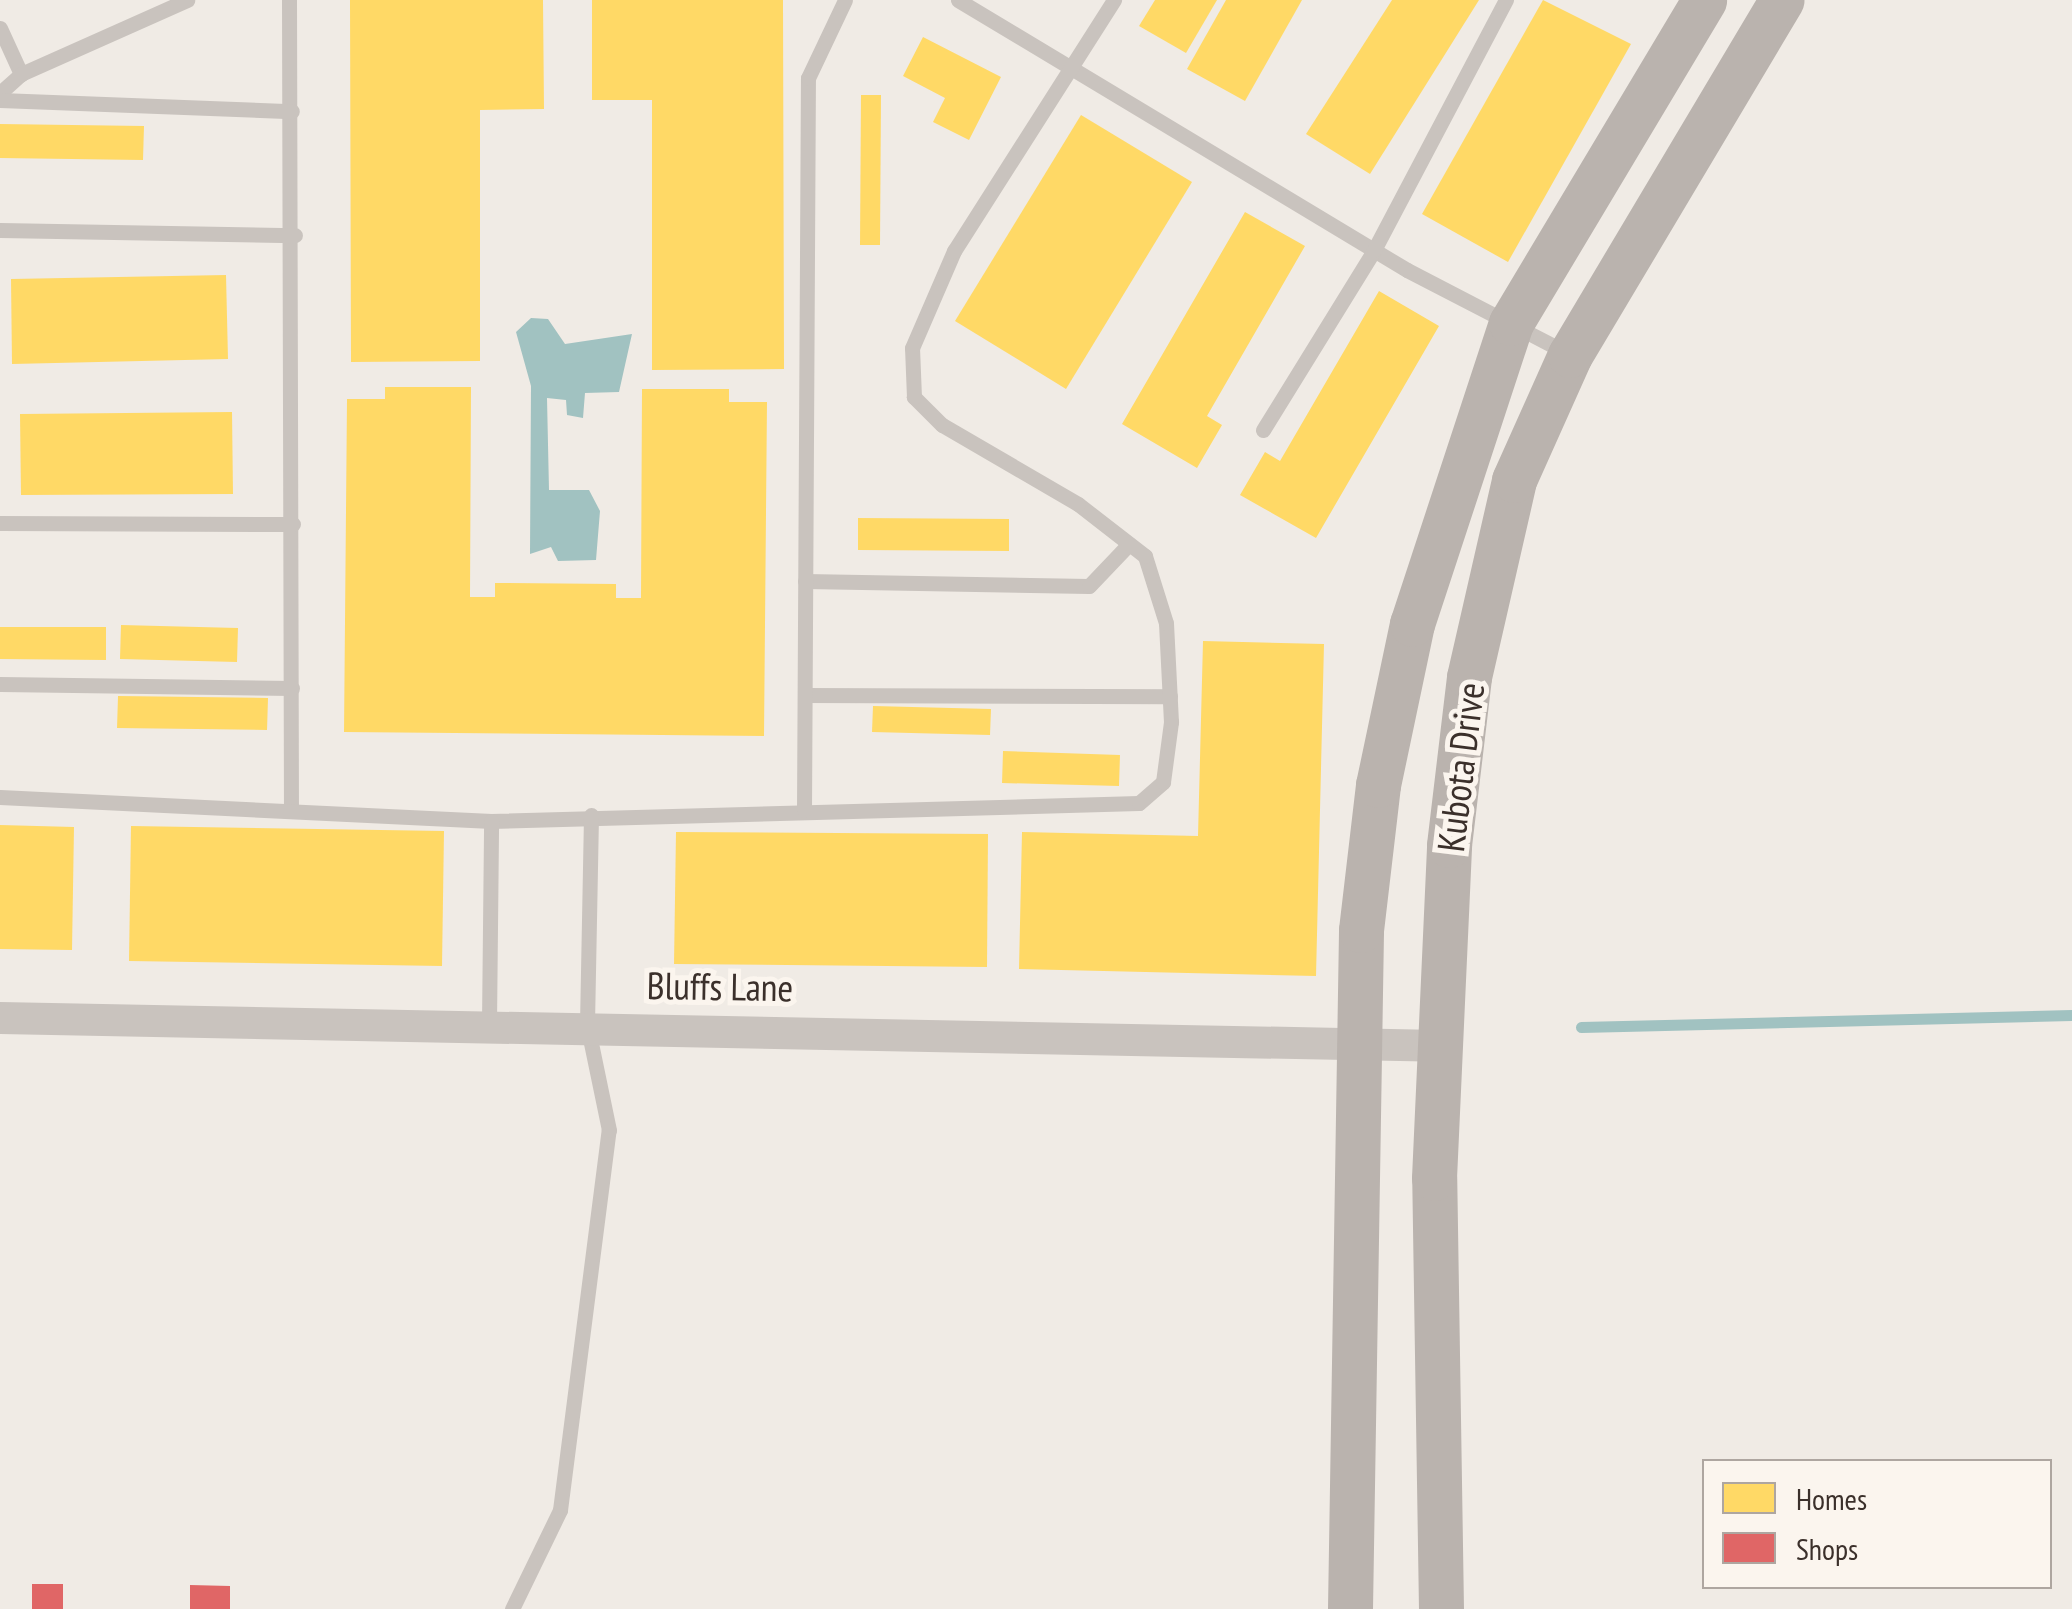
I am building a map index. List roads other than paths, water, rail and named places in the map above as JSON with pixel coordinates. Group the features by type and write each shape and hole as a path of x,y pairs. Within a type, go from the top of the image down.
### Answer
{"street":[{"name":"Kubota Drive","path":"1350,1609 1354,1044 1378,784 1412,624 1511,323 1704,0"},
{"name":"Kubota Drive","path":"1441,1609 1431,1430 1439,1046 1469,676 1514,480 1570,355 1782,0"},
{"name":"Bluffs Lane","path":"0,1018 587,1024 1439,1046"}],"lane":[{"path":"0,96 21,74 186,0"},
{"path":"289,0 295,235 290,811"},
{"path":"804,810 808,78 845,0"},
{"path":"958,0 1070,73 1374,250 1570,355"},
{"path":"0,797 491,822 591,815 1139,803 1163,782 1170,696 1166,623 1145,556 1078,504 979,452 914,397 912,348 954,251 1114,0"},
{"path":"1264,430 1374,250 1506,0"},
{"path":"0,28 21,74"},
{"path":"0,96 292,111"},
{"path":"0,230 295,235"},
{"path":"0,523 293,524"},
{"path":"805,581 1089,586 1129,544"},
{"path":"0,684 292,688"},
{"path":"804,695 1170,696"},
{"path":"512,1609 560,1510 609,1130 587,1024 591,815"},
{"path":"489,1023 491,822"}],"water":[{"path":"531,318 548,319 565,344 632,334 619,392 585,393 583,418 567,415 566,400 547,398 549,490 589,490 600,511 596,560 558,561 551,547 530,554 531,386 516,332"}],"waterway":[{"path":"1581,1027 2072,1015"}]}
